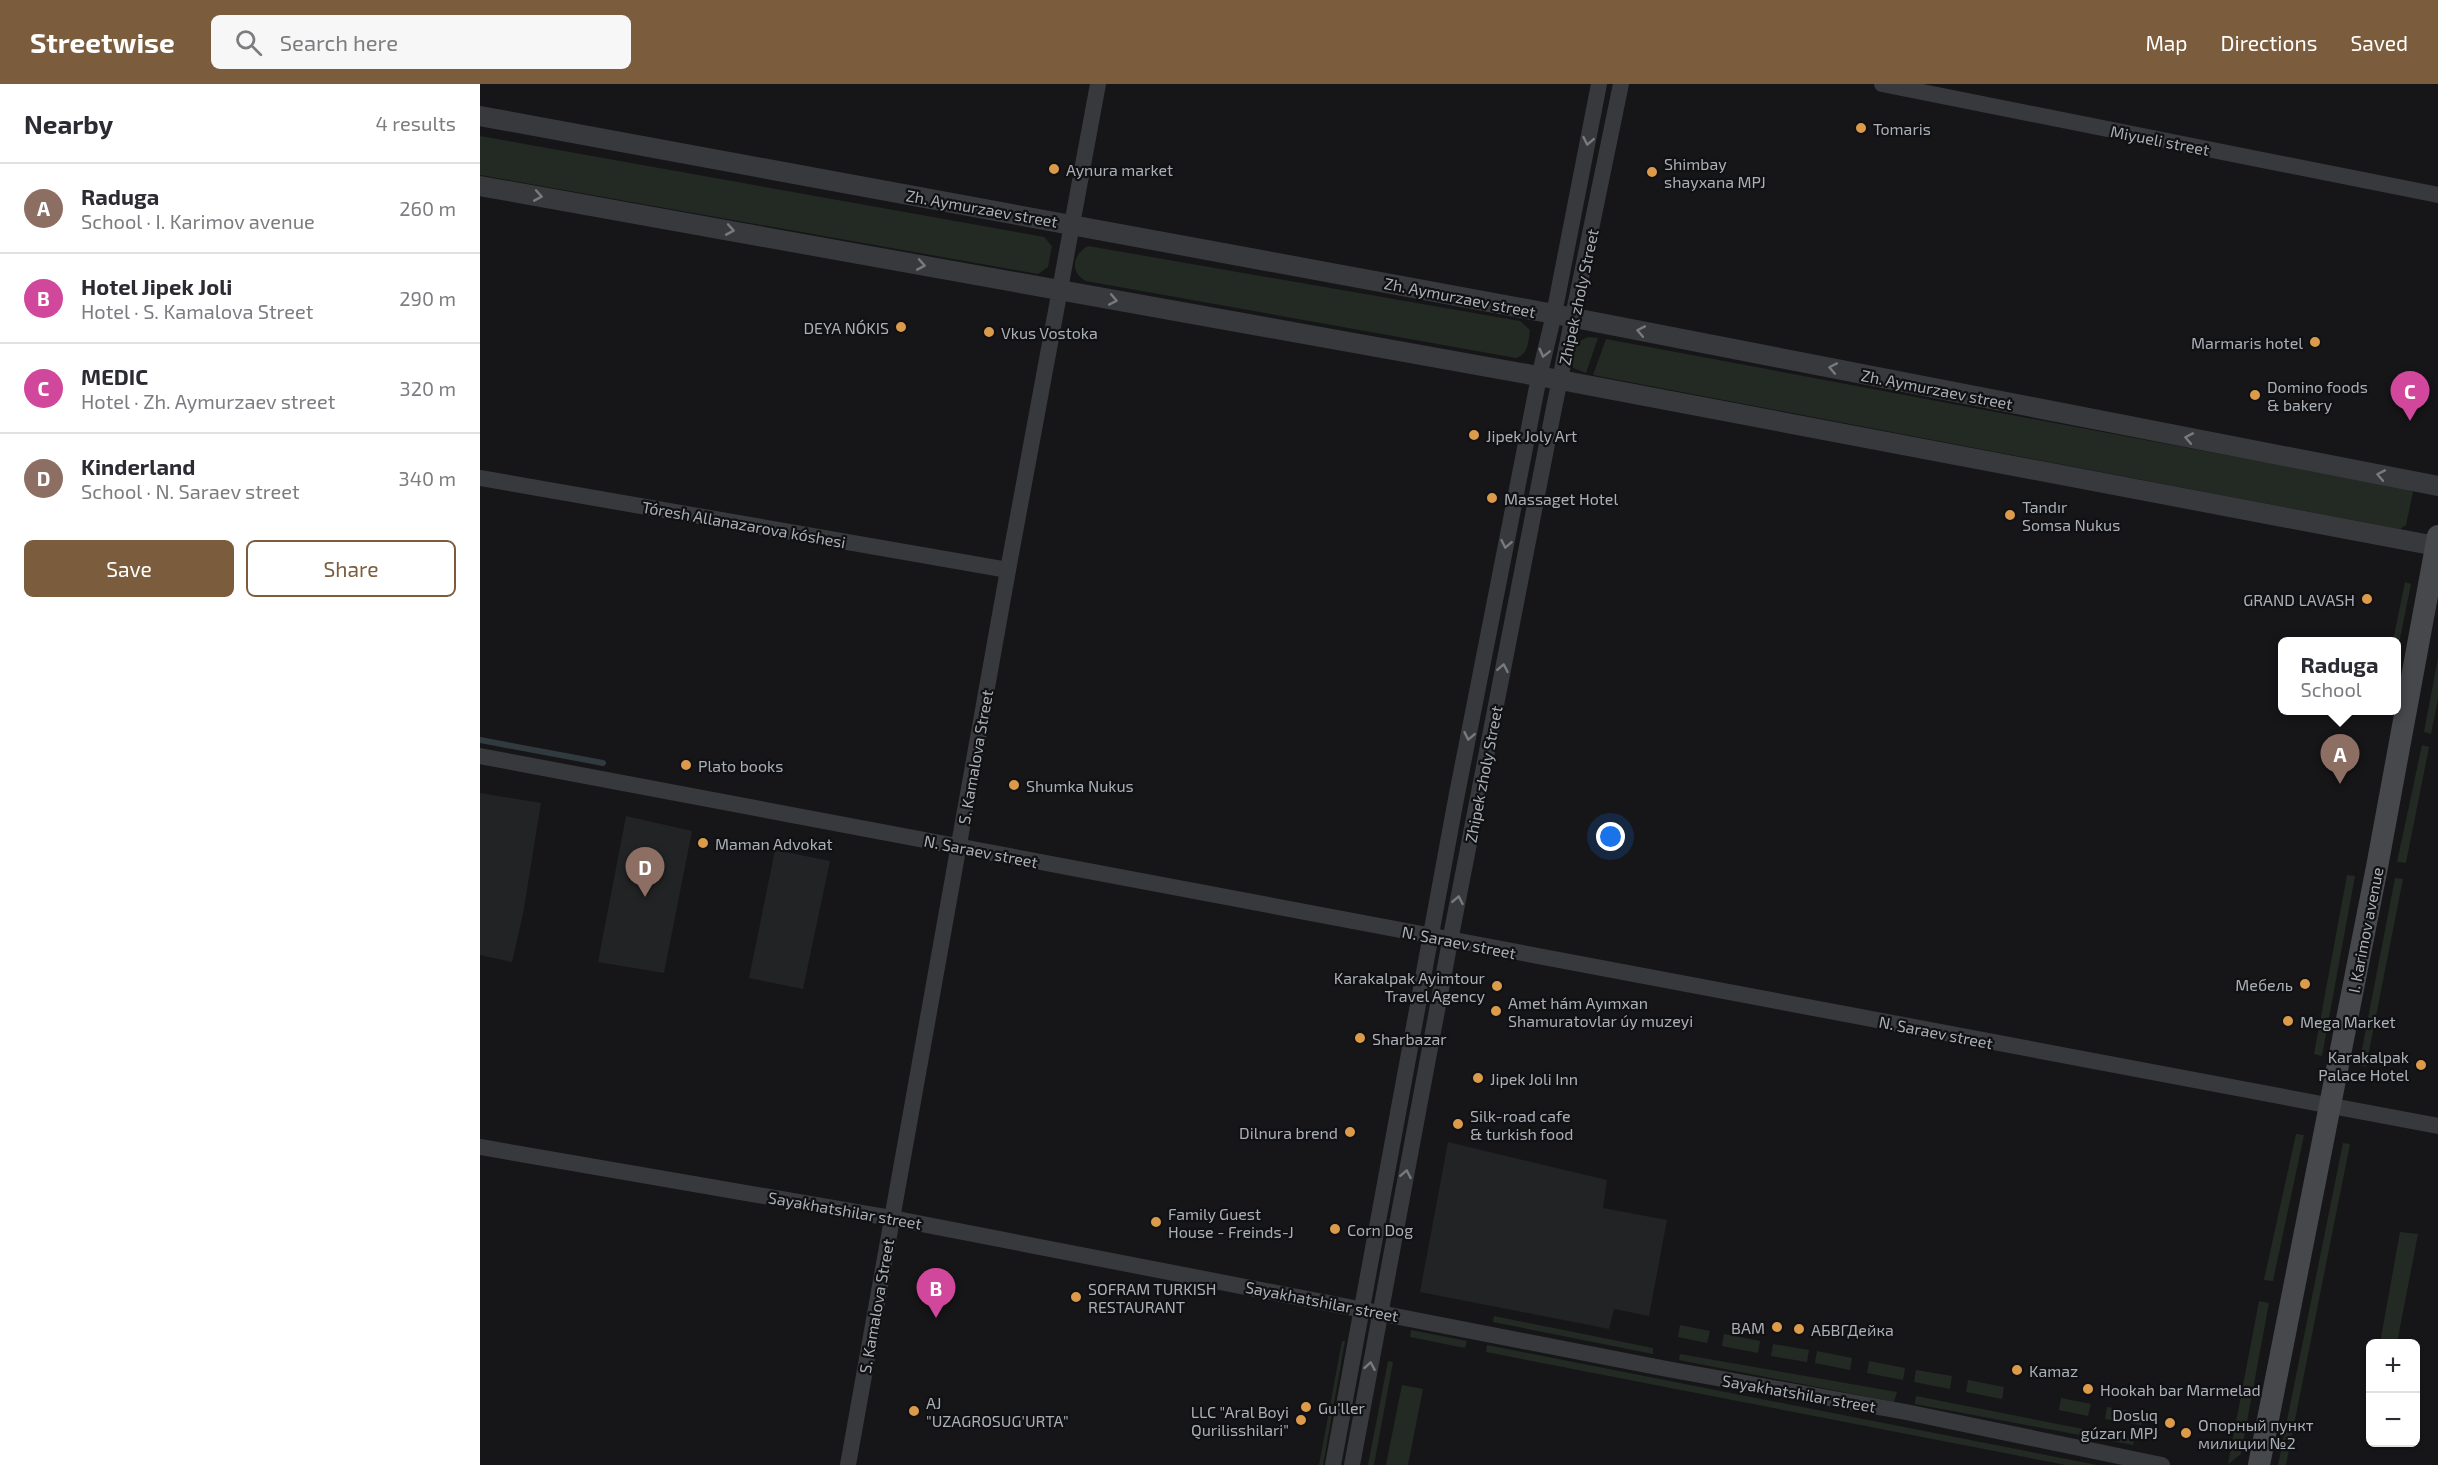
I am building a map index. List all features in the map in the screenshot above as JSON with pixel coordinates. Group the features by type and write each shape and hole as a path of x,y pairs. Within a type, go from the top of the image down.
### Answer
{"main road":[{"name":"I. Karimov avenue","path":"2259,1465 2330,1106 2437,541"}],"street":[{"name":"S. Kamalova Street","path":"848,1465 1008,570 1098,84"},
{"name":"Zhipek zholy Street","path":"1333,1465 1431,937 1539,377 1554,314 1599,84"},
{"name":"Zhipek zholy Street","path":"1352,1465 1450,941 1560,380 1621,84"},
{"name":"Miyueli street","path":"1882,84 2438,195"},
{"name":"Zh. Aymurzaev street","path":"480,116 1554,314 2438,486"},
{"path":"480,186 1560,380 2437,541"},
{"name":"Tóresh Allanazarova kóshesi","path":"480,478 1008,570"},
{"name":"N. Saraev street","path":"480,756 2438,1126"},
{"name":"Sayakhatshilar street","path":"480,1147 891,1218 1667,1369 1906,1412 2162,1465"}],"shaded area":[{"path":"480,136 1044,237 1052,246 1048,267 1038,274 480,175"},
{"path":"1088,246 1520,321 1530,330 1528,343 1526,351 1516,358 1086,281 1077,273 1075,264 1076,258"},
{"path":"1588,337 1598,338 1586,373 1573,368 1573,358 1574,349 1579,342"},
{"path":"1606,339 2407,489 2413,492 2406,525 2400,529 1593,375"},
{"path":"2405,582 2411,584 2400,637 2394,637"},
{"path":"2438,658 2438,699 2431,734 2424,732"},
{"path":"2422,745 2429,747 2406,863 2397,862"},
{"path":"480,793 541,803 523,914 512,962 480,955"},
{"path":"626,816 692,831 664,973 598,962"},
{"path":"775,850 830,861 803,989 749,978"},
{"path":"2347,875 2355,876 2322,1056 2314,1054"},
{"path":"2395,878 2403,879 2366,1067 2359,1065"},
{"path":"2296,1134 2304,1135 2273,1281 2264,1280"},
{"path":"1448,1142 1607,1180 1603,1208 1667,1220 1649,1316 1614,1309 1609,1329 1420,1292"},
{"path":"2343,1143 2350,1144 2286,1465 2278,1465"},
{"path":"2400,1232 2418,1234 2398,1339 2381,1339"},
{"path":"2259,1301 2269,1303 2241,1454 2228,1464"},
{"path":"1494,1316 1653,1348 1653,1354 1493,1322"},
{"path":"1680,1325 1710,1331 1707,1343 1678,1337"},
{"path":"1411,1330 1467,1341 1465,1348 1410,1337"},
{"path":"1724,1334 1760,1341 1758,1353 1722,1346"},
{"path":"1342,1341 1345,1341 1323,1465 1319,1465"},
{"path":"1773,1344 1809,1350 1807,1362 1771,1356"},
{"path":"1487,1345 2097,1465 2066,1465 1486,1352"},
{"path":"1817,1351 1852,1358 1850,1370 1815,1363"},
{"path":"1680,1354 1897,1392 1894,1402 1679,1360"},
{"path":"1388,1361 1393,1362 1374,1465 1368,1465"},
{"path":"1869,1361 1905,1368 1903,1380 1867,1373"},
{"path":"1916,1370 1952,1376 1950,1389 1914,1382"},
{"path":"1968,1380 2004,1387 2002,1399 1966,1392"},
{"path":"1402,1385 1423,1389 1408,1465 1386,1465"},
{"path":"1916,1396 2134,1439 2133,1445 1915,1404"},
{"path":"2061,1398 2091,1404 2088,1416 2059,1410"},
{"path":"2107,1407 2143,1413 2141,1425 2105,1419"}],"waterway":[{"path":"480,740 603,763"}],"place":[{"name":"Tomaris","path":"1861,128"},
{"name":"Aynura market","path":"1054,169"},
{"name":"Shimbay shayxana MPJ","path":"1652,172"},
{"name":"DEYA NÓKIS","path":"901,327"},
{"name":"Vkus Vostoka","path":"989,332"},
{"name":"Marmaris hotel","path":"2315,342"},
{"name":"Domino foods & bakery","path":"2255,395"},
{"name":"MEDIC","path":"2410,421"},
{"name":"Jipek Joly Art","path":"1474,435"},
{"name":"Massaget Hotel","path":"1492,498"},
{"name":"Tandır Somsa Nukus","path":"2010,515"},
{"name":"GRAND LAVASH","path":"2367,599"},
{"name":"Plato books","path":"686,765"},
{"name":"Raduga","path":"2340,784"},
{"name":"Shumka Nukus","path":"1014,785"},
{"name":"Maman Advokat","path":"703,843"},
{"name":"Kinderland","path":"645,897"},
{"name":"Мебель","path":"2305,984"},
{"name":"Karakalpak Ayimtour Travel Agency","path":"1497,986"},
{"name":"Amet hám Ayımxan Shamuratovlar úy muzeyi","path":"1496,1011"},
{"name":"Mega Market","path":"2288,1021"},
{"name":"Sharbazar","path":"1360,1038"},
{"name":"Karakalpak Palace Hotel","path":"2421,1065"},
{"name":"Jipek Joli Inn","path":"1478,1078"},
{"name":"Silk-road cafe & turkish food","path":"1458,1124"},
{"name":"Dilnura brend","path":"1350,1132"},
{"name":"Family Guest House - Freinds-J","path":"1156,1222"},
{"name":"Corn Dog","path":"1335,1229"},
{"name":"SOFRAM TURKISH RESTAURANT","path":"1076,1297"},
{"name":"Hotel Jipek Joli","path":"936,1318"},
{"name":"BAM","path":"1777,1327"},
{"name":"АБВГДейка","path":"1799,1329"},
{"name":"Kamaz","path":"2017,1370"},
{"name":"Hookah bar Marmelad","path":"2088,1389"},
{"name":"Gu'ller","path":"1306,1407"},
{"name":"AJ \"UZAGROSUG'URTA\"","path":"914,1411"},
{"name":"LLC \"Aral Boyi Qurilisshilari\"","path":"1301,1420"},
{"name":"Doslıq gúzarı MPJ","path":"2170,1423"},
{"name":"Опорный пункт милиции №2","path":"2186,1433"}]}
